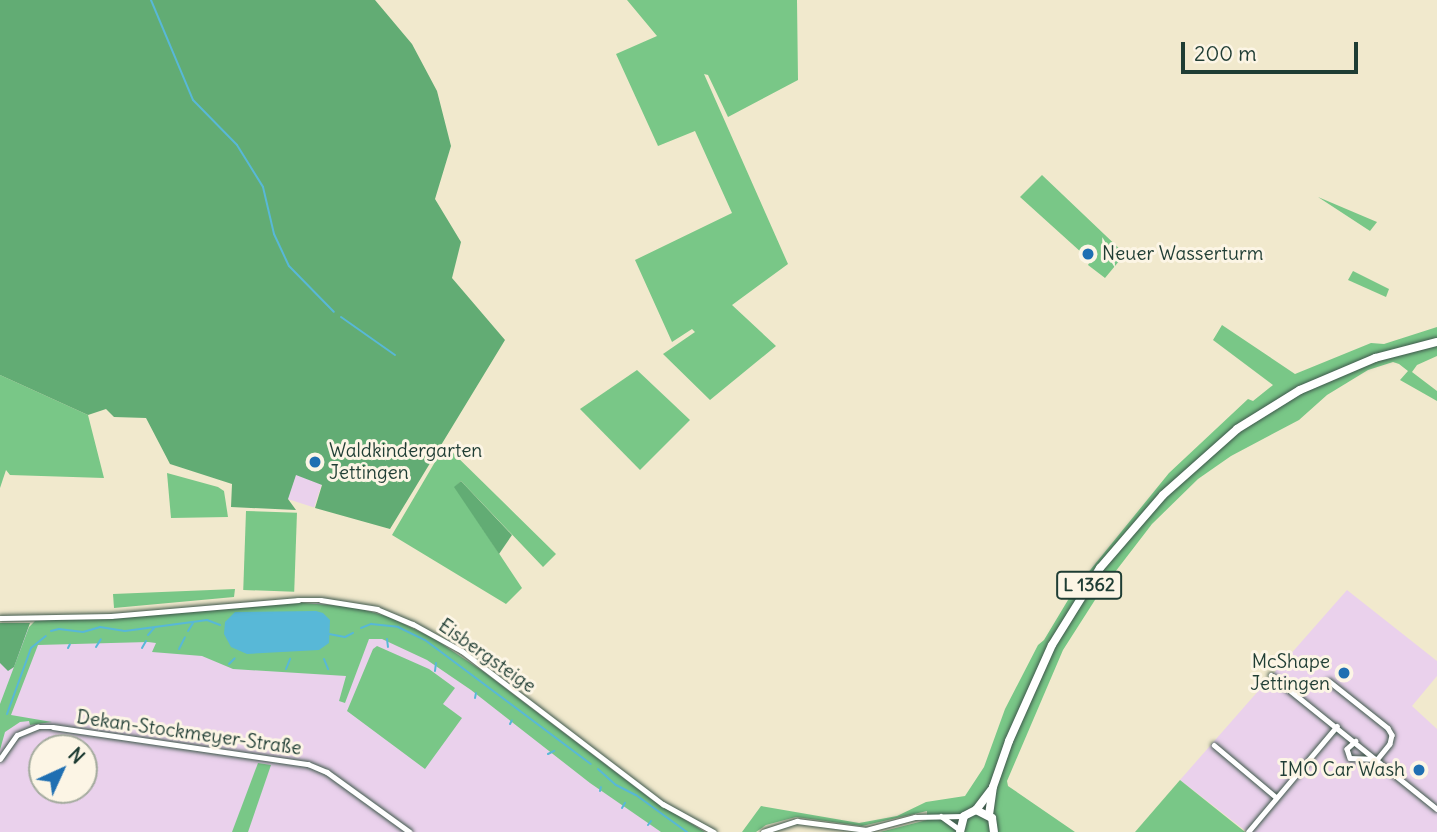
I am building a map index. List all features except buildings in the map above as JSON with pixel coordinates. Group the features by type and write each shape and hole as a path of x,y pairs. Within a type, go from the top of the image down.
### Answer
{"main road":[{"name":"L 1362","path":"989,815 993,788 1028,695 1052,645 1100,568 1163,495 1245,424 1291,395 1365,362 1437,342"},
{"name":"L 1362","path":"976,810 993,788"},
{"path":"960,831 964,816 976,810 989,815 994,822 994,832"}],"street":[{"name":"Eisbergsteige","path":"0,618 111,616 298,600 320,600 377,610 413,624 462,651 663,804 714,832"},
{"path":"1271,675 1437,809"},
{"path":"1329,681 1388,728 1392,735 1390,744 1378,759"},
{"path":"1248,832 1337,726"},
{"name":"Dekan-Stockmeyer-Straße","path":"0,759 16,735 37,727 53,727 308,764 327,772 410,832"},
{"path":"1356,741 1347,749 1350,758 1378,759"},
{"path":"1214,745 1276,797"},
{"path":"940,815 960,831"},
{"path":"764,832 797,821 866,830 915,817 964,816"}],"shaded area":[{"name":"Waldkindergarten Jettingen","path":"307,439 334,448 314,508 288,499"},
{"path":"1347,590 1437,661 1437,676 1412,706 1437,729 1437,832 1247,832 1180,780"},
{"path":"318,603 375,613 433,638 484,672 651,799 705,832 0,832 0,642 33,626 35,621"}],"green space":[{"path":"0,0 375,0 412,44 437,91 451,146 435,199 461,242 452,278 505,340 390,529 315,508 322,485 296,475 288,499 296,510 231,507 232,484 170,464 146,418 114,417 106,409 88,415 0,375"},
{"path":"627,0 797,0 798,80 728,117 708,75 704,74 788,264 732,305 776,346 710,400 663,354 695,332 692,329 672,342 635,260 732,213 695,131 658,146 616,54 657,36"},
{"path":"1042,175 1125,254 1105,278 1088,265 1093,255 1092,250 1087,249 1082,253 1020,197"},
{"path":"1318,197 1377,222 1370,231"},
{"path":"1353,271 1389,289 1386,297 1348,280"},
{"path":"1222,325 1295,374 1371,343 1384,344 1437,327 1437,356 1417,365 1412,372 1437,391 1437,401 1400,380 1408,371 1399,364 1393,362 1368,370 1327,395 1299,420 1231,456 1198,479 1152,524 1102,589 1063,650 1007,781 1008,786 1075,832 880,832 927,820 927,811 862,826 796,817 766,825 756,832 742,832 761,806 859,823 897,816 926,802 965,796 984,767 1005,709 1038,645 1044,640 1074,590 1169,473 1248,399 1253,401 1273,385 1213,340"},
{"path":"637,370 690,420 640,470 580,409"},
{"path":"0,375 88,415 104,478 10,475 6,470 0,488"},
{"path":"445,445 556,554 543,567 461,481 455,487 522,588 506,604 392,535"},
{"path":"167,473 224,491 228,517 171,518"},
{"path":"461,481 512,535 499,554 454,487"},
{"path":"246,511 297,513 294,592 243,590"},
{"path":"235,589 234,597 114,608 113,594"},
{"path":"292,602 354,607 389,617 433,638 484,672 651,799 705,832 661,832 590,783 471,690 427,660 382,639 369,639 345,703 339,701 346,676 233,669 202,656 152,652 156,643 148,642 38,645 11,715 52,722 30,725 29,721 20,722 5,732 0,750 0,704 29,627 35,621"},
{"path":"0,623 30,623 14,667 8,671 0,663"},
{"path":"377,646 429,669 455,688 443,704 462,718 425,769 347,711 373,649"},
{"path":"258,763 271,765 248,832 232,832"},
{"path":"1180,780 1245,832 1135,832"}],"water":[{"path":"235,612 323,613 330,620 329,643 319,650 247,654 231,647 224,634 225,622"}],"waterway":[{"path":"151,0 193,100 237,145 263,187 274,234 289,266 334,312"},
{"path":"341,317 395,355"},
{"path":"51,631 59,629 83,632 100,627 125,631 207,620 220,625"},
{"path":"188,631 193,623"},
{"path":"361,628 371,624 398,627 425,640 591,764"},
{"path":"148,635 154,628"},
{"path":"329,634 345,637 353,633"},
{"path":"7,714 31,648 46,636"},
{"path":"179,649 185,637"},
{"path":"96,647 101,639"},
{"path":"387,639 388,647"},
{"path":"142,648 146,641"},
{"path":"68,648 70,644"},
{"path":"229,664 235,658"},
{"path":"286,669 290,659"},
{"path":"324,659 328,669"},
{"path":"435,671 436,663"},
{"path":"475,698 476,693"},
{"path":"510,724 512,720"},
{"path":"548,754 554,751"},
{"path":"598,769 616,785 636,795 687,832"},
{"path":"600,791 601,787"},
{"path":"622,808 625,803"},
{"path":"648,825 651,821"}],"place":[{"name":"Neuer Wasserturm","path":"1088,254"},
{"name":"Waldkindergarten Jettingen","path":"315,462"},
{"name":"McShape Jettingen","path":"1344,673"},
{"name":"IMO Car Wash","path":"1419,770"}]}
